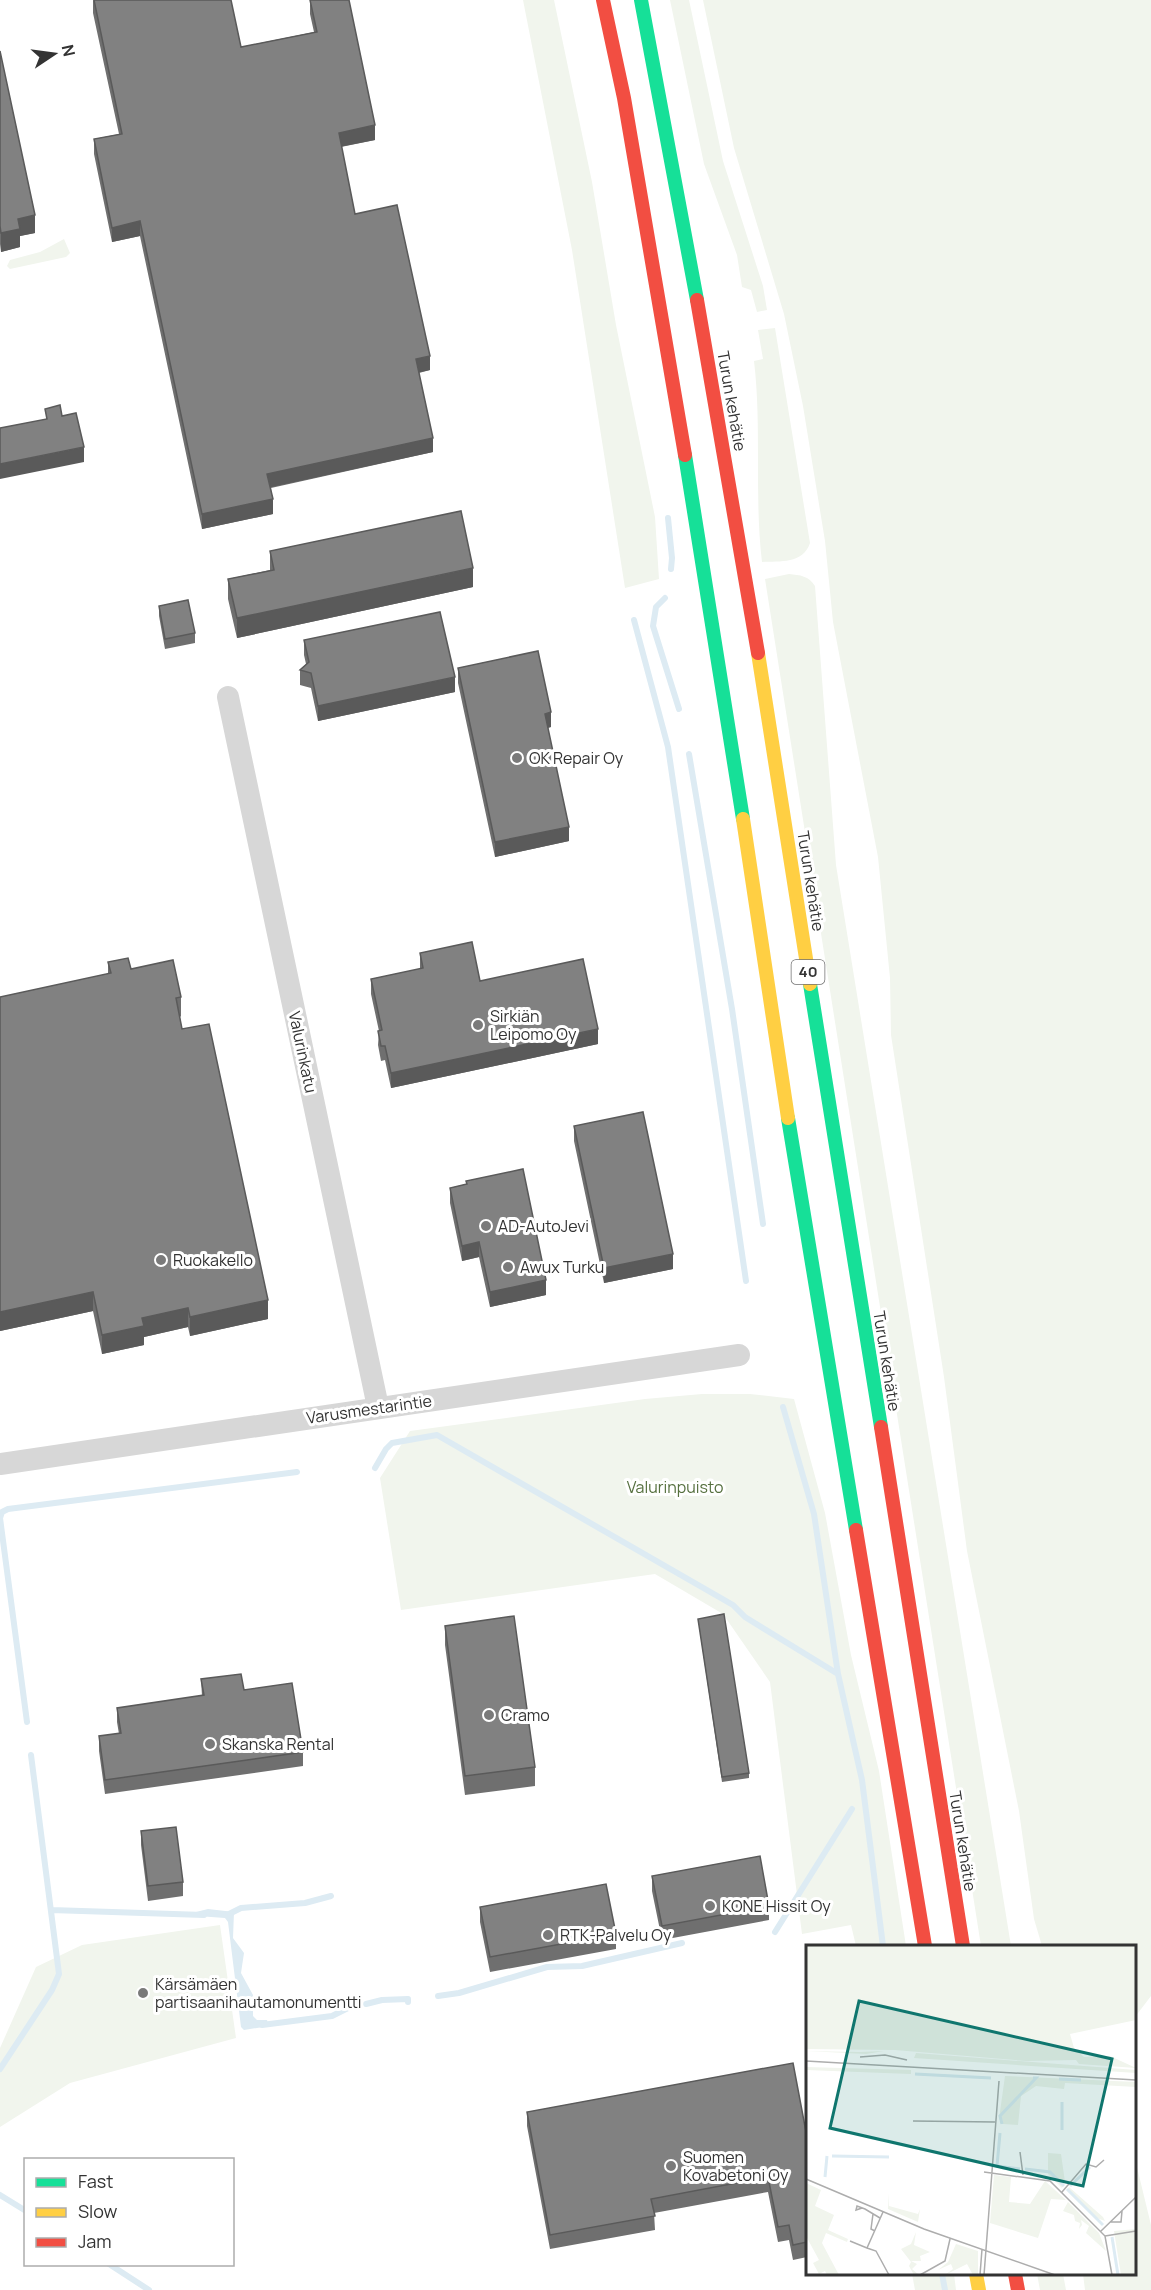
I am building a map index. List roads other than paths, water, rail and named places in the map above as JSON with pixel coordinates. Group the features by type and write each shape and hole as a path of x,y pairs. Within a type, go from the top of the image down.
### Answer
{"highway":[{"name":"40","path":"603,0 624,98 710,602 785,1101 925,1945"},
{"name":"Turun kehätie","path":"641,0 665,119 736,518 963,1945"},
{"path":"976,2275 979,2290"},
{"path":"1015,2275 1018,2290"}],"street":[{"name":"Valurinkatu","path":"228,697 378,1407"},
{"name":"Varusmestarintie","path":"0,1464 739,1355"}],"waterway":[{"path":"668,518 671,569"},
{"path":"665,598 656,607 653,626 679,709"},
{"path":"634,620 668,747 746,1281"},
{"path":"689,754 732,1009 763,1224"},
{"path":"375,1468 392,1443 437,1435 733,1605 745,1617 838,1674 814,1514 783,1407"},
{"path":"0,1518 2,1512 8,1509 297,1472"},
{"path":"0,1518 27,1722"},
{"path":"838,1674 862,1780 883,1945"},
{"path":"0,2069 52,1990 59,1974 31,1755"},
{"path":"775,1932 852,1809"},
{"path":"227,1915 241,1908 305,1903 331,1896"},
{"path":"51,1910 204,1915"},
{"path":"438,1996 459,1993 547,1967 582,1966 682,1943"},
{"path":"366,2004 382,2000 408,1999 408,2002"},
{"path":"262,2025 332,2016 354,2005"},
{"path":"0,2195 24,2210"},
{"path":"112,2266 149,2290"},
{"path":"942,2275 945,2290"}],"place":[{"name":"OK Repair Oy","path":"517,758"},
{"name":"Sirkiän Leipomo Oy","path":"478,1025"},
{"name":"AD-AutoJevi","path":"486,1226"},
{"name":"Ruokakello","path":"161,1260"},
{"name":"Awux Turku","path":"508,1267"},
{"name":"Cramo","path":"489,1715"},
{"name":"Skanska Rental","path":"210,1744"},
{"name":"KONE Hissit Oy","path":"710,1906"},
{"name":"RTK-Palvelu Oy","path":"548,1935"},
{"name":"Kärsämäen partisaanihautamonumentti","path":"143,1993"},
{"name":"Suomen Kovabetoni Oy","path":"671,2166"}],"park label":[{"name":"Valurinpuisto","path":"675,1487"}]}
